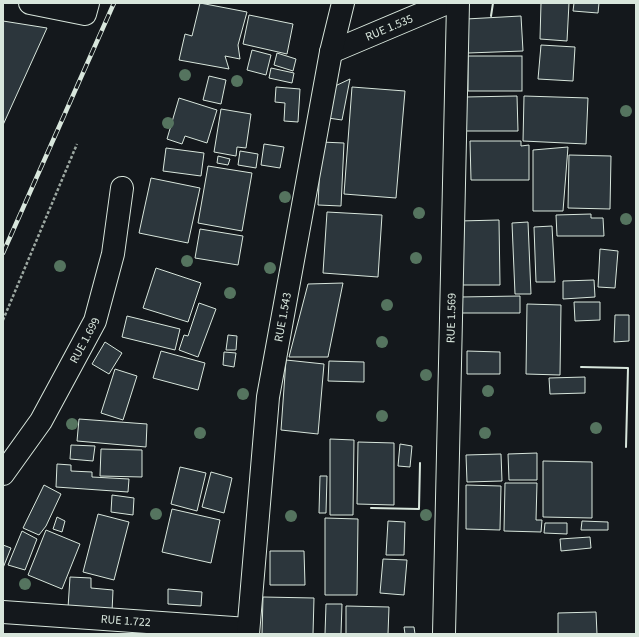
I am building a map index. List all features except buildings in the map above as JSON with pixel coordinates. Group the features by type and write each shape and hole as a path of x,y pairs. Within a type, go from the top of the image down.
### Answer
{"street":[{"path":"30,3 85,14 88,3"},
{"name":"RUE 1.543","path":"248,632 268,397 331,52 343,3"},
{"name":"RUE 1.535","path":"331,52 447,3"},
{"name":"RUE 1.569","path":"444,634 458,3"},
{"name":"RUE 1.699","path":"3,474 41,421 95,321 113,254 122,188"},
{"name":"RUE 1.722","path":"3,612 248,632"}],"path":[{"path":"3,320 77,144"}],"railway":[{"path":"3,253 114,3"}],"wall":[{"path":"491,16 493,3"},
{"path":"581,367 628,368 626,447"},
{"path":"371,508 419,509 420,463"}]}
